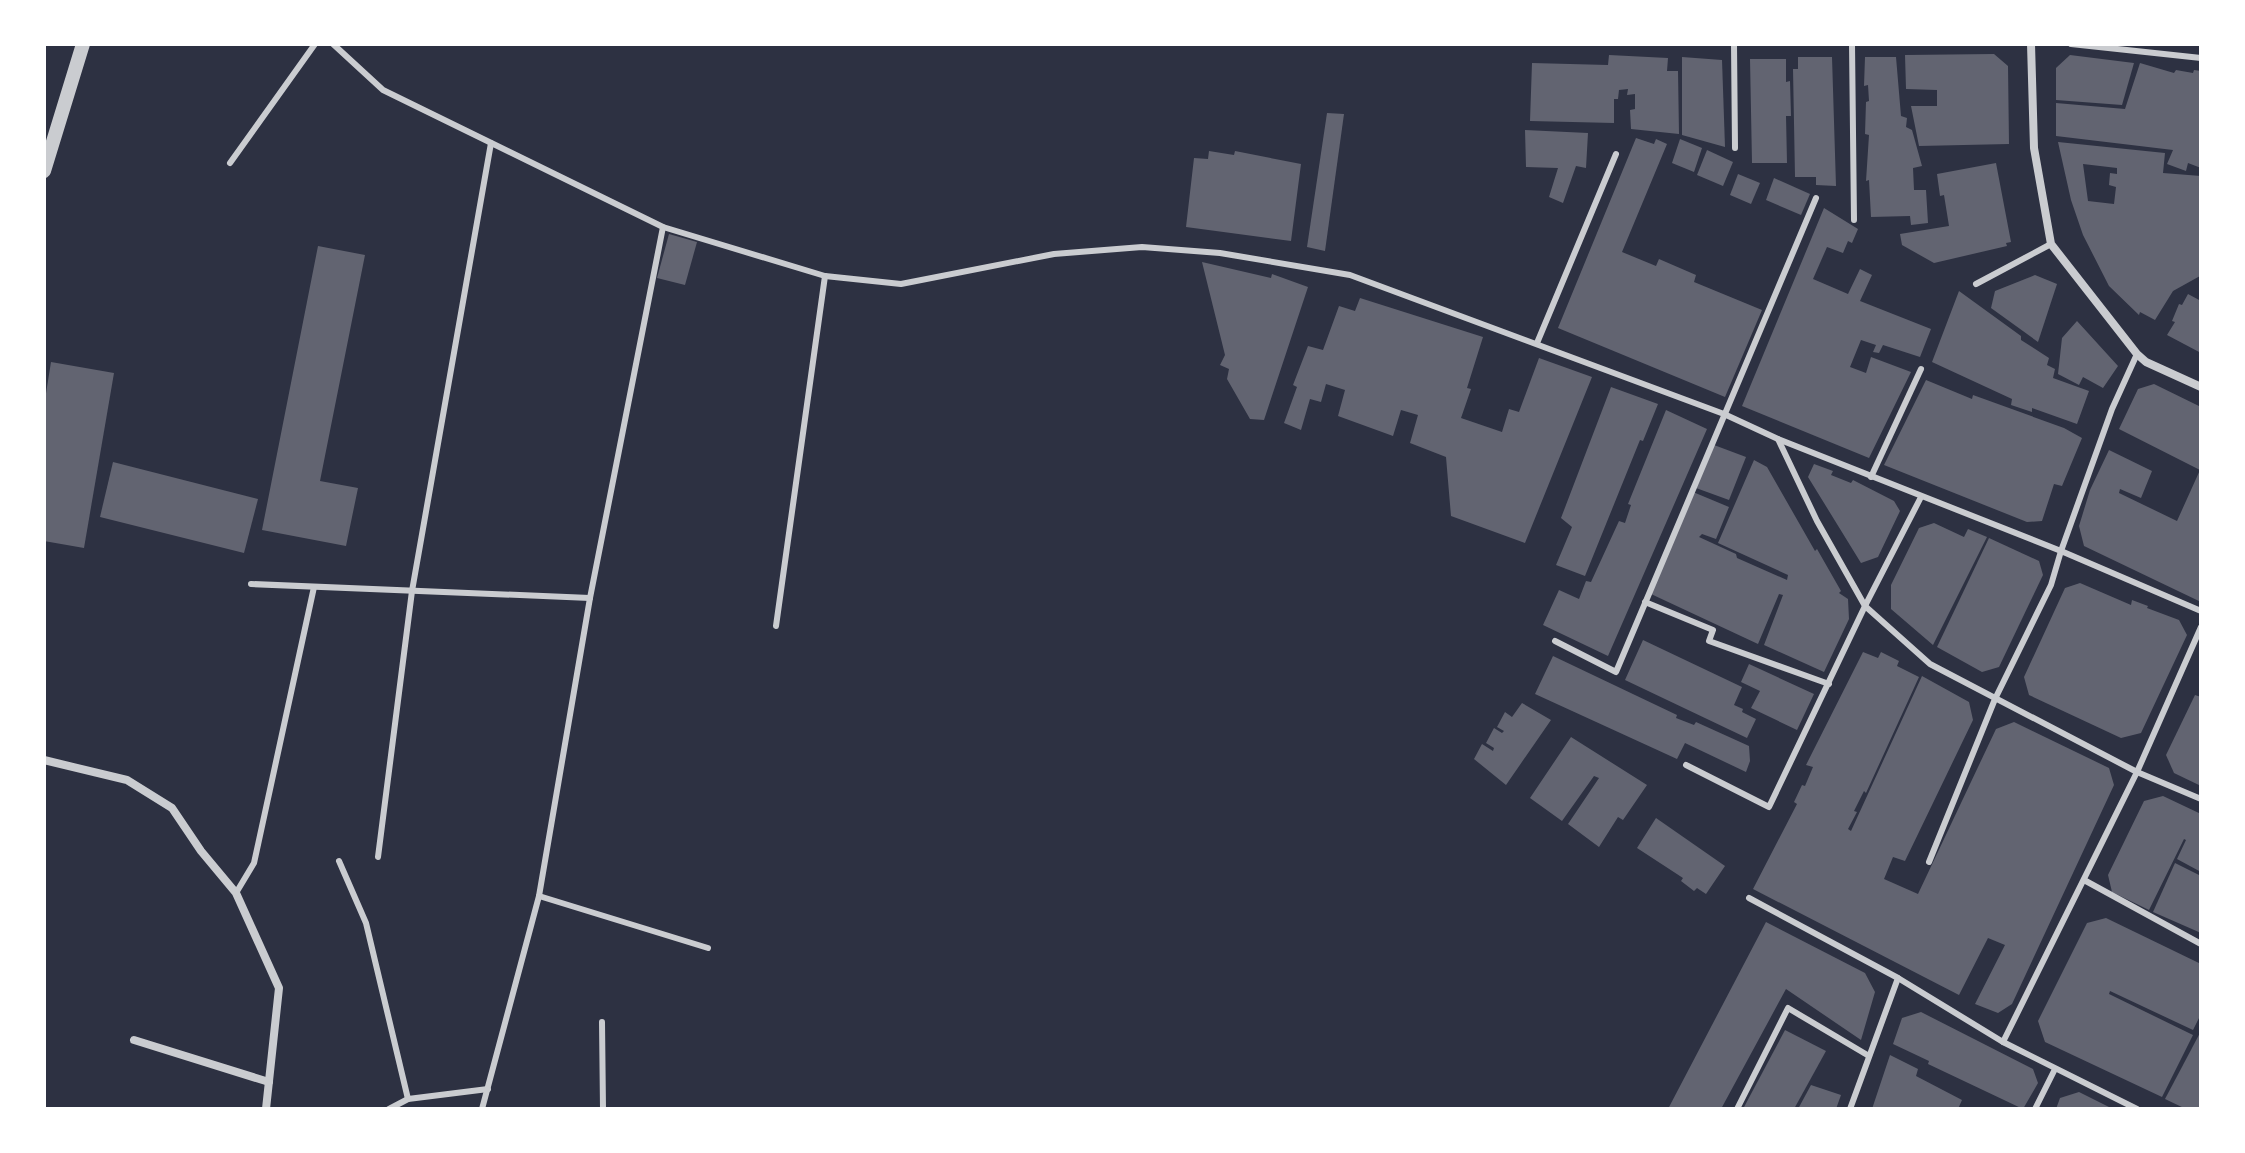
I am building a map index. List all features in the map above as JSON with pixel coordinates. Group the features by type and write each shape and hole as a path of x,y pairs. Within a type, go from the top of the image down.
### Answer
{"street":[{"path":"44,171 83,44"},
{"path":"2031,44 2034,148 2051,244 2137,354 2146,362 2201,387"},
{"path":"44,760 127,780 172,808 201,851 236,893 279,988 266,1109"},
{"path":"134,1040 269,1082"}],"lane":[{"path":"230,163 315,44"},
{"path":"333,44 383,90 663,227 825,276 901,284 1054,254 1142,247 1209,252 1350,275 1724,414 1778,439 2061,551 2201,611"},
{"path":"1734,44 1735,148"},
{"path":"1852,44 1854,220"},
{"path":"2071,44 2201,58"},
{"path":"378,857 412,591 491,143"},
{"path":"1537,343 1616,154"},
{"path":"1555,641 1616,672 1816,198"},
{"path":"482,1109 539,896 590,598 663,227"},
{"path":"1976,284 2051,244"},
{"path":"776,626 825,276"},
{"path":"1929,862 1995,699 2051,585 2112,409 2137,354"},
{"path":"1871,477 1921,369"},
{"path":"1778,439 1817,521 1865,606 1930,664 2137,772 2201,799"},
{"path":"1686,765 1769,807 1921,497"},
{"path":"251,584 590,598"},
{"path":"236,893 254,863 314,587"},
{"path":"1645,602 1713,630 1709,641 1829,684"},
{"path":"2003,1042 2137,772 2201,627"},
{"path":"339,861 366,923 408,1099"},
{"path":"2084,880 2201,944"},
{"path":"539,896 708,948"},
{"path":"1749,898 1898,978 2003,1042 2137,1109"},
{"path":"1850,1109 1898,978"},
{"path":"1737,1109 1788,1008 1869,1056"},
{"path":"602,1022 603,1109"},
{"path":"2035,1109 2055,1069"},
{"path":"389,1109 408,1099 488,1089"}],"building":[{"path":"1994,54 2008,66 2009,144 1919,146 1911,106 1937,106 1937,90 1906,89 1905,55"},
{"path":"1609,55 1668,58 1667,71 1678,71 1679,134 1631,129 1630,110 1635,109 1635,94 1627,95 1628,89 1619,90 1618,99 1614,99 1614,123 1530,121 1532,63 1608,65"},
{"path":"2070,55 2134,63 2122,105 2056,100 2056,68"},
{"path":"1682,57 1722,60 1725,147 1682,135"},
{"path":"1798,57 1832,57 1836,186 1816,185 1816,177 1795,177 1793,69 1798,69"},
{"path":"1865,57 1896,57 1901,116 1907,118 1906,127 1912,130 1922,166 1913,168 1914,190 1926,190 1928,223 1911,225 1910,216 1871,217 1869,180 1866,181 1869,135 1865,134 1866,102 1869,101 1868,85 1864,86"},
{"path":"1750,59 1786,59 1791,116 1786,116 1787,163 1752,163"},
{"path":"2140,63 2174,73 2176,70 2201,71 2201,168 2188,163 2186,171 2167,164 2173,150 2056,136 2056,103 2125,109"},
{"path":"1327,113 1344,114 1325,251 1307,247"},
{"path":"1525,130 1588,133 1586,168 1576,166 1563,203 1549,197 1558,168 1526,167"},
{"path":"1636,138 1654,144 1656,139 1667,144 1622,252 1656,266 1659,259 1696,275 1694,282 1762,310 1725,397 1558,328"},
{"path":"1680,139 1702,148 1694,172 1672,163"},
{"path":"2058,142 2165,153 2163,173 2201,176 2200,276 2173,291 2155,320 2140,312 2139,315 2109,286 2083,235 2071,200","holes":["2083,164 2117,168 2117,174 2110,173 2109,185 2116,187 2114,204 2088,201"]},
{"path":"1707,150 1733,162 1723,186 1697,175"},
{"path":"1209,151 1234,155 1235,151 1301,164 1291,241 1186,227 1194,158 1208,159"},
{"path":"1996,163 2011,242 2006,243 2007,246 1934,263 1902,245 1900,234 1949,226 1937,174"},
{"path":"1738,174 1760,183 1751,204 1730,195"},
{"path":"1774,178 1810,194 1801,215 1766,200"},
{"path":"1824,208 1858,229 1843,253 1827,247 1813,279 1848,294 1860,269 1872,275 1860,301 1931,329 1920,357 1883,345 1879,353 1873,352 1876,345 1861,340 1850,367 1866,373 1871,357 1911,372 1869,458 1742,406"},
{"path":"669,234 697,242 685,285 657,278"},
{"path":"318,246 365,255 320,481 358,488 346,546 262,530"},
{"path":"1202,262 1271,278 1272,274 1308,287 1264,420 1250,419 1227,379 1229,369 1220,365 1225,355"},
{"path":"2035,275 2057,284 2038,342 1991,308 1995,291"},
{"path":"1959,291 2049,358 2047,365 2055,369 2053,378 2089,391 2077,424 2032,408 2032,412 2011,405 2012,399 1932,362"},
{"path":"2188,294 2201,301 2201,353 2167,335 2175,322 2172,321 2179,304 2182,305"},
{"path":"1360,298 1483,337 1461,418 1502,432 1509,409 1519,412 1539,358 1592,377 1525,543 1451,516 1446,457 1410,443 1418,415 1401,410 1393,436 1338,416 1345,390 1326,384 1321,402 1310,399 1301,430 1284,423 1297,387 1293,385 1308,346 1323,350 1339,306 1355,311"},
{"path":"2077,321 2118,366 2103,388 2083,377 2079,385 2058,374 2062,338"},
{"path":"51,362 114,373 84,548 44,541 44,406"},
{"path":"1926,380 1972,399 1973,395 2064,428 2082,438 2062,486 2054,484 2042,521 2027,522 1884,465"},
{"path":"2154,384 2201,407 2201,602 2084,546 2079,526 2090,490 2109,450 2152,471 2141,498 2120,489 2119,493 2177,521 2200,470 2119,429 2138,389"},
{"path":"1611,387 1658,404 1643,441 1640,440 1585,576 1556,565 1572,527 1561,518"},
{"path":"1666,410 1707,429 1608,656 1543,625 1559,590 1579,599 1586,581 1591,582 1619,521 1625,523 1631,505 1628,504"},
{"path":"1714,445 1746,457 1729,500 1696,488"},
{"path":"1754,460 1767,467 1841,591 1839,593 1848,599 1849,619 1824,672 1764,645 1783,595 1779,594 1758,644 1651,594 1693,492 1729,507 1716,539 1702,534 1699,537 1787,580 1788,575 1718,543"},
{"path":"113,462 258,499 244,553 100,517"},
{"path":"1814,464 1833,471 1831,475 1851,483 1853,480 1894,501 1900,511 1878,557 1861,563 1808,477"},
{"path":"1934,523 1964,537 1968,529 1987,537 1933,645 1891,609 1891,585 1919,528"},
{"path":"1989,538 2039,561 2043,575 1999,667 1982,672 1937,647"},
{"path":"2080,583 2131,605 2132,600 2179,620 2187,635 2141,733 2121,738 2029,695 2024,677 2065,588"},
{"path":"1643,640 1742,687 1734,705 1756,719 1747,738 1625,680"},
{"path":"1863,652 1878,658 1881,652 1899,661 1897,666 1919,677 1866,793 1864,791 1854,811 1857,812 1848,829 1851,831 1922,676 1969,702 1973,720 1905,861 1893,857 1884,879 1918,894 1996,729 2014,722 2109,768 2114,785 2012,1004 1998,1013 1975,1004 2005,945 1988,938 1959,995 1753,889 1797,804 1794,802 1802,785 1805,786 1813,767 1806,765"},
{"path":"1553,656 1677,715 1676,718 1694,725 1696,722 1749,746 1750,761 1746,772 1685,743 1677,759 1535,694"},
{"path":"1749,664 1814,694 1797,730 1751,708 1760,691 1741,682"},
{"path":"2195,695 2201,697 2201,786 2174,773 2166,755"},
{"path":"1522,703 1551,720 1506,785 1474,759 1482,744 1493,751 1494,748 1486,743 1494,728 1502,733 1504,731 1497,727 1505,712 1512,717"},
{"path":"1571,737 1647,785 1623,820 1618,817 1599,847 1568,824 1599,778 1594,776 1562,821 1530,798"},
{"path":"2163,796 2201,814 2201,872 2177,859 2184,839 2149,910 2112,892 2108,875 2144,801"},
{"path":"1656,818 1725,866 1706,894 1697,888 1694,891 1681,881 1683,878 1637,848"},
{"path":"2175,863 2201,876 2201,933 2153,912"},
{"path":"2106,918 2201,964 2201,1014 2193,1030 2110,991 2109,994 2193,1035 2162,1097 2045,1042 2038,1021 2087,923"},
{"path":"1766,922 1865,973 1875,992 1861,1040 1786,989 1721,1109 1668,1109"},
{"path":"1921,1012 2033,1069 2038,1083 2023,1109 1893,1044 1902,1018"},
{"path":"1785,1030 1826,1051 1794,1109 1743,1109"},
{"path":"2201,1031 2201,1109 2186,1109 2165,1099"},
{"path":"1890,1055 1918,1069 1916,1076 1962,1100 1958,1109 1872,1109"},
{"path":"1811,1085 1841,1095 1836,1109 1798,1109"},
{"path":"2079,1092 2113,1109 2056,1109 2060,1098"}]}
